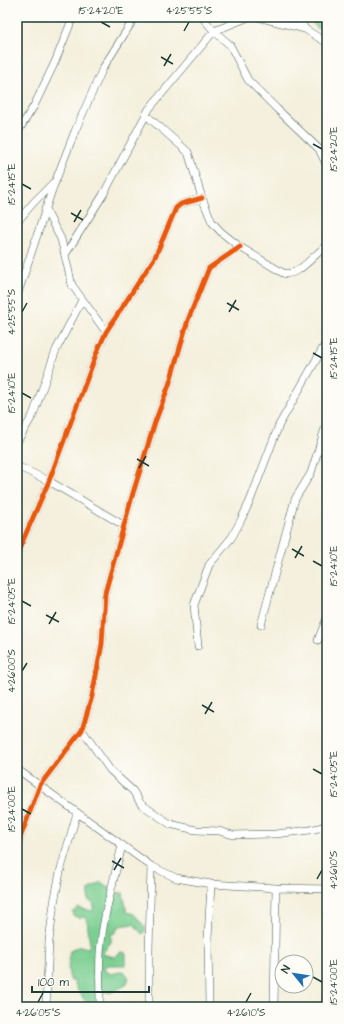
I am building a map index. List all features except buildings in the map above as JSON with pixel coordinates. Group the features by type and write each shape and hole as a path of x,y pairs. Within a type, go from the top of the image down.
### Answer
{"street":[{"path":"17,133 34,106 55,62 73,17"},
{"path":"17,296 55,181 75,131 102,71 135,17"},
{"path":"202,17 214,31 231,46 248,80 318,149 327,166"},
{"path":"65,255 103,195 149,109 214,31 249,17"},
{"path":"258,17 305,29 327,43"},
{"path":"298,17 305,29"},
{"path":"146,115 188,152 202,198 212,222 225,236 240,247 287,274 306,265 320,250 327,246"},
{"path":"17,222 55,181"},
{"path":"17,554 49,481 97,352 106,332 155,257 176,208 181,204 202,198"},
{"path":"46,209 60,235 72,285 106,332"},
{"path":"17,846 40,785 82,730 92,696 102,644 105,592 123,525 155,422 169,385 188,320 207,272 212,266 240,247"},
{"path":"17,442 35,412 56,350 82,300"},
{"path":"198,646 194,605 209,566 232,536 241,520 250,501 279,425 327,341"},
{"path":"261,625 295,499 311,473 327,422"},
{"path":"17,466 49,481 123,525"},
{"path":"318,640 327,618"},
{"path":"82,730 110,770 135,793 141,804 170,824 196,830 219,831 233,834 275,834 327,829"},
{"path":"17,769 151,866 176,878 211,884 327,889"},
{"path":"46,1007 49,941 54,903 60,872 77,813"},
{"path":"100,1007 101,947 107,910 122,845"},
{"path":"149,1007 151,866"},
{"path":"209,1007 208,938 211,884"},
{"path":"274,1007 276,888"},
{"path":"326,1007 327,989"}],"green space":[{"path":"309,17 327,17 327,34 316,27"},
{"path":"101,882 115,892 123,893 127,912 134,914 145,927 145,932 142,934 134,924 119,926 115,933 111,934 111,942 102,954 114,957 121,952 126,953 126,965 109,965 105,966 104,970 111,974 124,971 129,978 126,985 110,993 97,991 96,995 98,1004 95,1007 90,1007 78,991 74,981 71,981 68,963 70,951 80,946 88,948 90,945 87,920 83,917 80,918 74,916 73,912 78,908 93,911 94,904 88,900 89,890"}],"cycle path":[{"path":"17,554 49,481 97,352 106,332 155,257 176,208 181,204 202,198"},
{"path":"17,846 40,785 82,730 92,696 102,644 105,593 133,493 155,422 169,385 188,320 209,268 240,247"}]}
